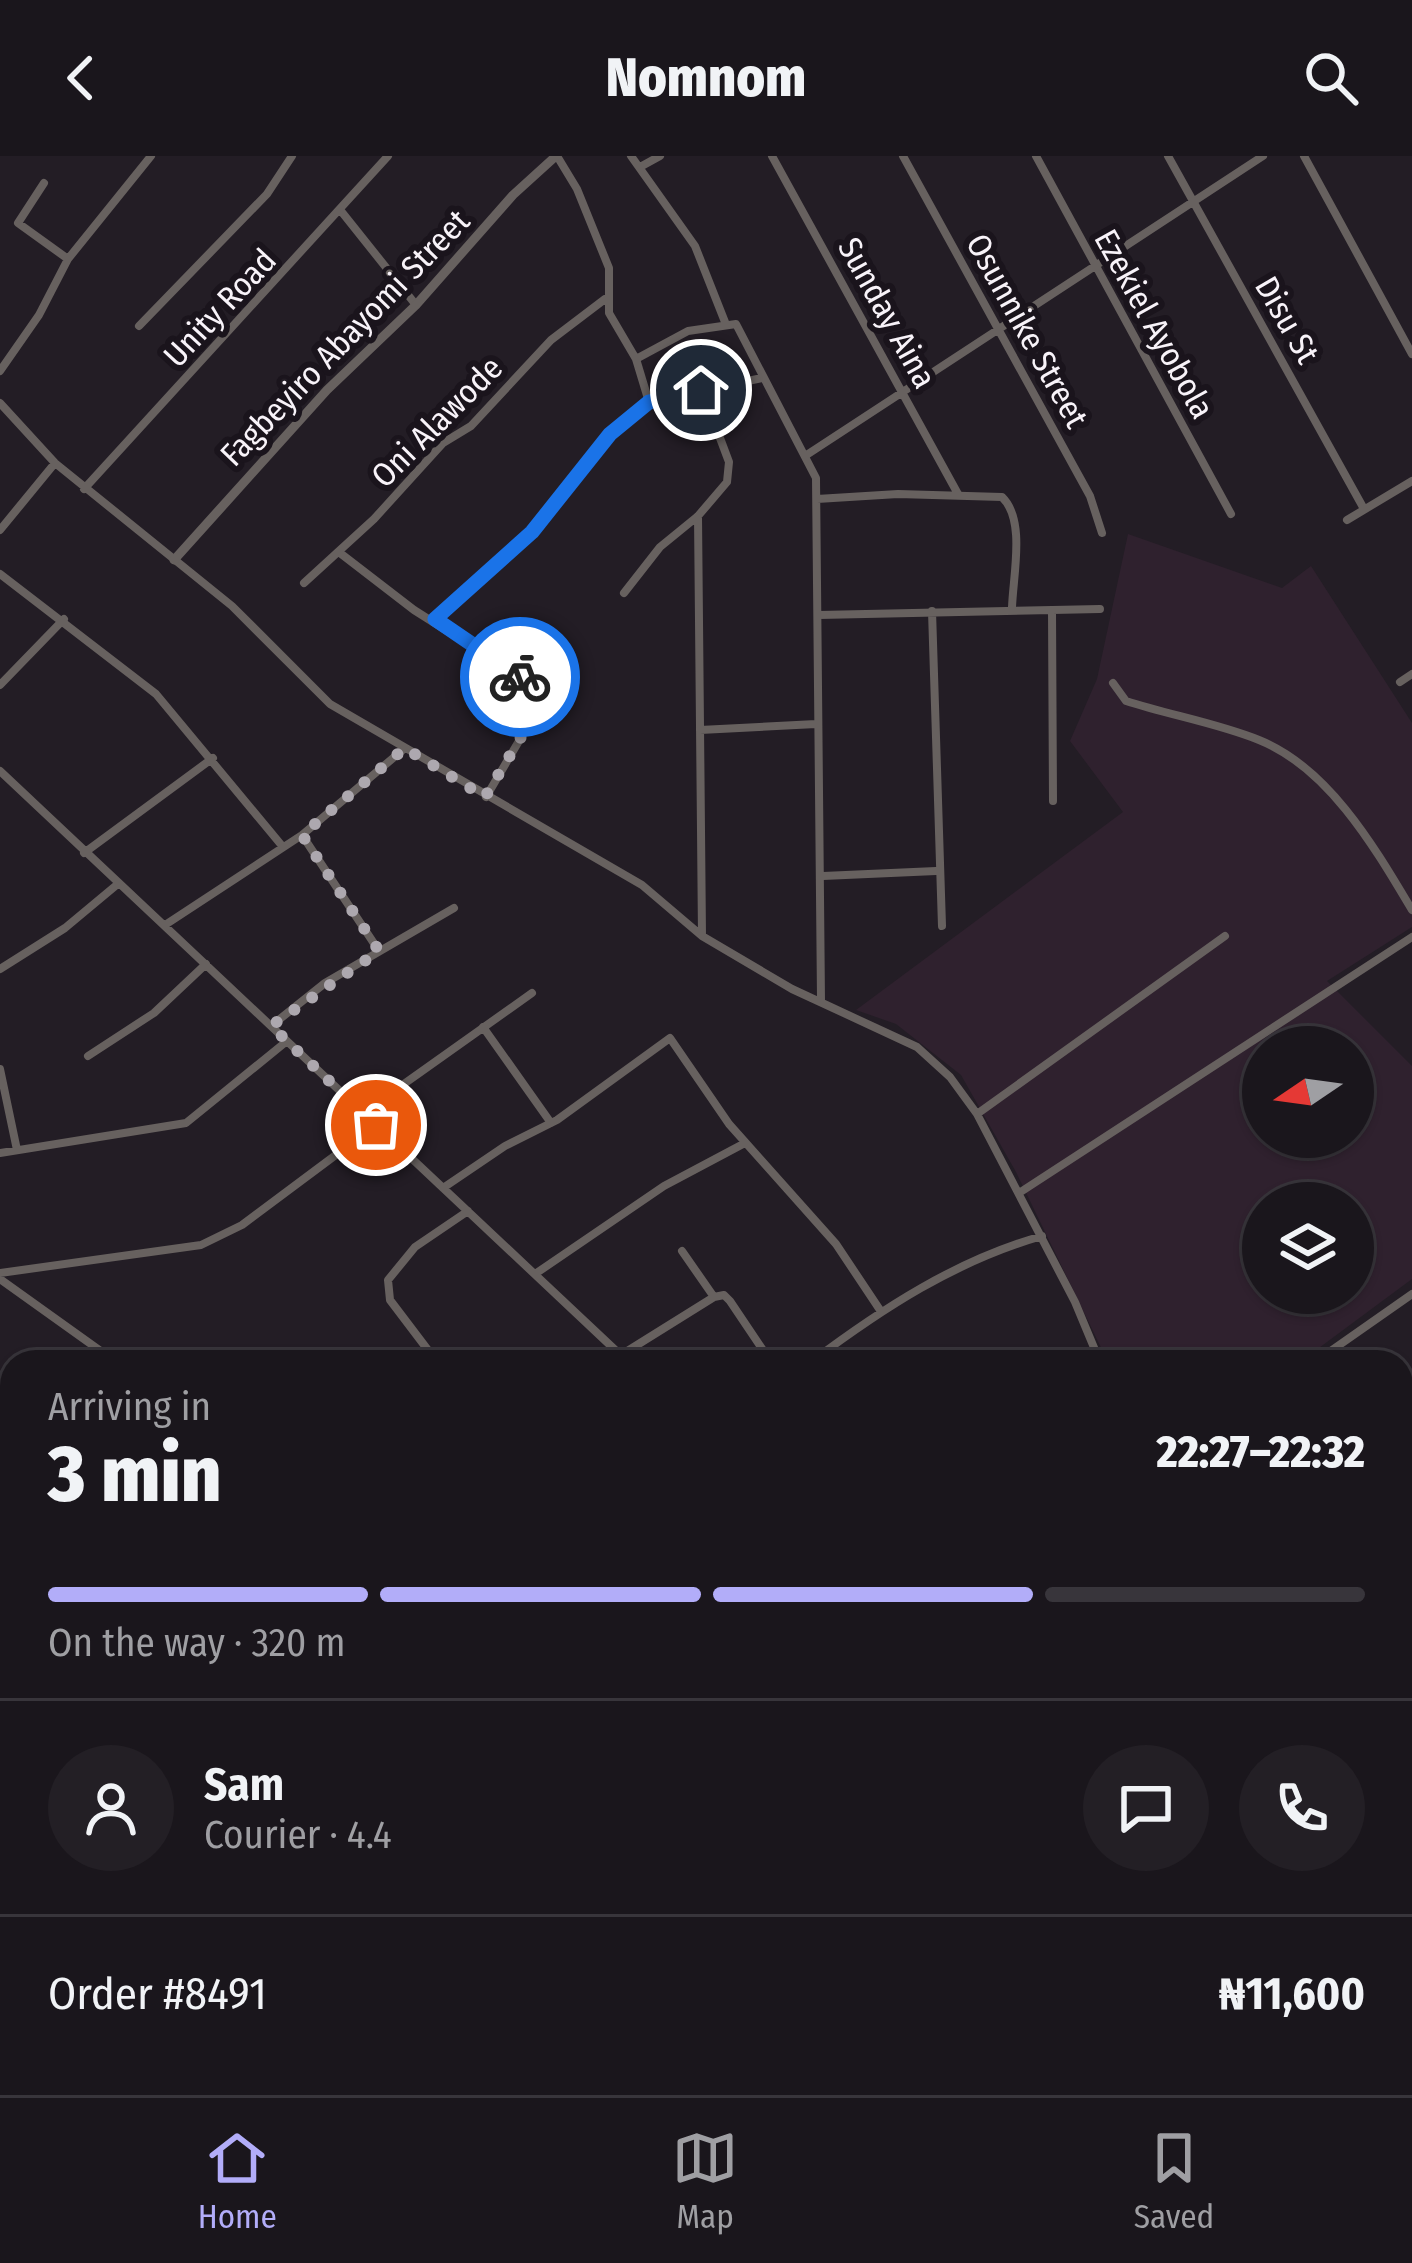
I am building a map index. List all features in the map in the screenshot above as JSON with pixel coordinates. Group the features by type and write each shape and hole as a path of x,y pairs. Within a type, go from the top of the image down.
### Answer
{"street":[{"path":"0,371 39,315 68,259 151,156"},
{"path":"139,326 267,194 292,156"},
{"name":"Unity Road","path":"83,489 388,156"},
{"path":"557,156 578,189 609,268 605,298 636,359 649,402"},
{"name":"Fagbeyiro Abayomi Street","path":"175,560 327,390 416,305 514,195 557,156"},
{"path":"631,156 695,246 725,322"},
{"path":"640,167 660,156"},
{"name":"Sunday Aina","path":"772,156 958,494"},
{"name":"Osunnike Street","path":"903,156 1090,496 1102,533"},
{"name":"Ezekiel Ayobola","path":"1036,156 1232,514"},
{"name":"Disu St","path":"1168,156 1364,508"},
{"path":"808,454 1263,156"},
{"path":"1304,156 1412,354"},
{"path":"44,183 18,223 68,259"},
{"path":"341,211 416,305"},
{"name":"Oni Alawode","path":"304,583 340,553 443,443 471,426 551,340 605,298"},
{"path":"636,359 688,331 736,324 808,454 817,499 816,724 823,876 820,1000"},
{"path":"435,619 532,532 610,434 649,402 762,378"},
{"path":"625,592 660,548 698,516 730,472 701,390"},
{"path":"0,404 83,489 232,606 330,704 642,885 702,936 917,1047 950,1077 977,1114 1042,1236 1094,1350"},
{"path":"0,530 55,463"},
{"path":"1347,520 1412,481"},
{"path":"817,499 1002,497 1013,508 1012,608"},
{"path":"698,516 702,936"},
{"path":"340,553 414,610 435,619 534,686 539,707 485,797"},
{"path":"0,574 156,694 214,757 283,847"},
{"path":"819,615 1100,609"},
{"path":"1052,610 1053,801"},
{"path":"932,611 936,872 942,926"},
{"path":"0,685 64,619"},
{"path":"1400,682 1412,674"},
{"path":"1113,683 1126,701 1260,740 1294,760 1366,833 1412,910"},
{"path":"700,730 816,724"},
{"path":"166,926 302,835 405,748"},
{"path":"84,853 214,757"},
{"path":"0,771 615,1350"},
{"path":"302,835 379,951"},
{"path":"823,876 936,872"},
{"path":"0,969 65,928 119,883"},
{"path":"271,1026 379,951 454,908"},
{"path":"977,1114 1225,936"},
{"path":"1019,1193 1412,937"},
{"path":"88,1056 154,1013 206,964"},
{"path":"363,1113 532,994"},
{"path":"483,1027 551,1123"},
{"path":"443,1188 551,1123 670,1039 745,1143 836,1244 880,1310"},
{"path":"0,1153 186,1123 287,1040"},
{"path":"0,1069 17,1150"},
{"path":"0,1276 201,1245 242,1225 376,1125"},
{"path":"535,1274 664,1186 745,1143"},
{"path":"427,1350 390,1300 388,1280 415,1247 468,1211"},
{"path":"828,1350 880,1310 948,1271 1042,1236"},
{"path":"682,1251 714,1297"},
{"path":"0,1276 100,1350"},
{"path":"1332,1350 1412,1294"},
{"path":"637,1350 714,1297 724,1295 763,1350"}],"shaded area":[{"path":"1128,534 1282,588 1311,566 1412,723 1412,927 1327,981 1372,1026 1242,1026 1242,1158 1374,1158 1374,1028 1412,1066 1412,1279 1374,1307 1374,1182 1242,1182 1242,1314 1365,1314 1316,1350 1102,1350 1016,1172 961,1075 896,1024 856,1010 1123,812 1070,741 1097,679"}],"way so far":[{"path":"376,1125 271,1026 325,983 379,951 302,835 405,748 485,797 539,707 534,686 520,677"}],"route":[{"path":"520,677 435,619 532,532 610,434 649,402 701,390"}]}
